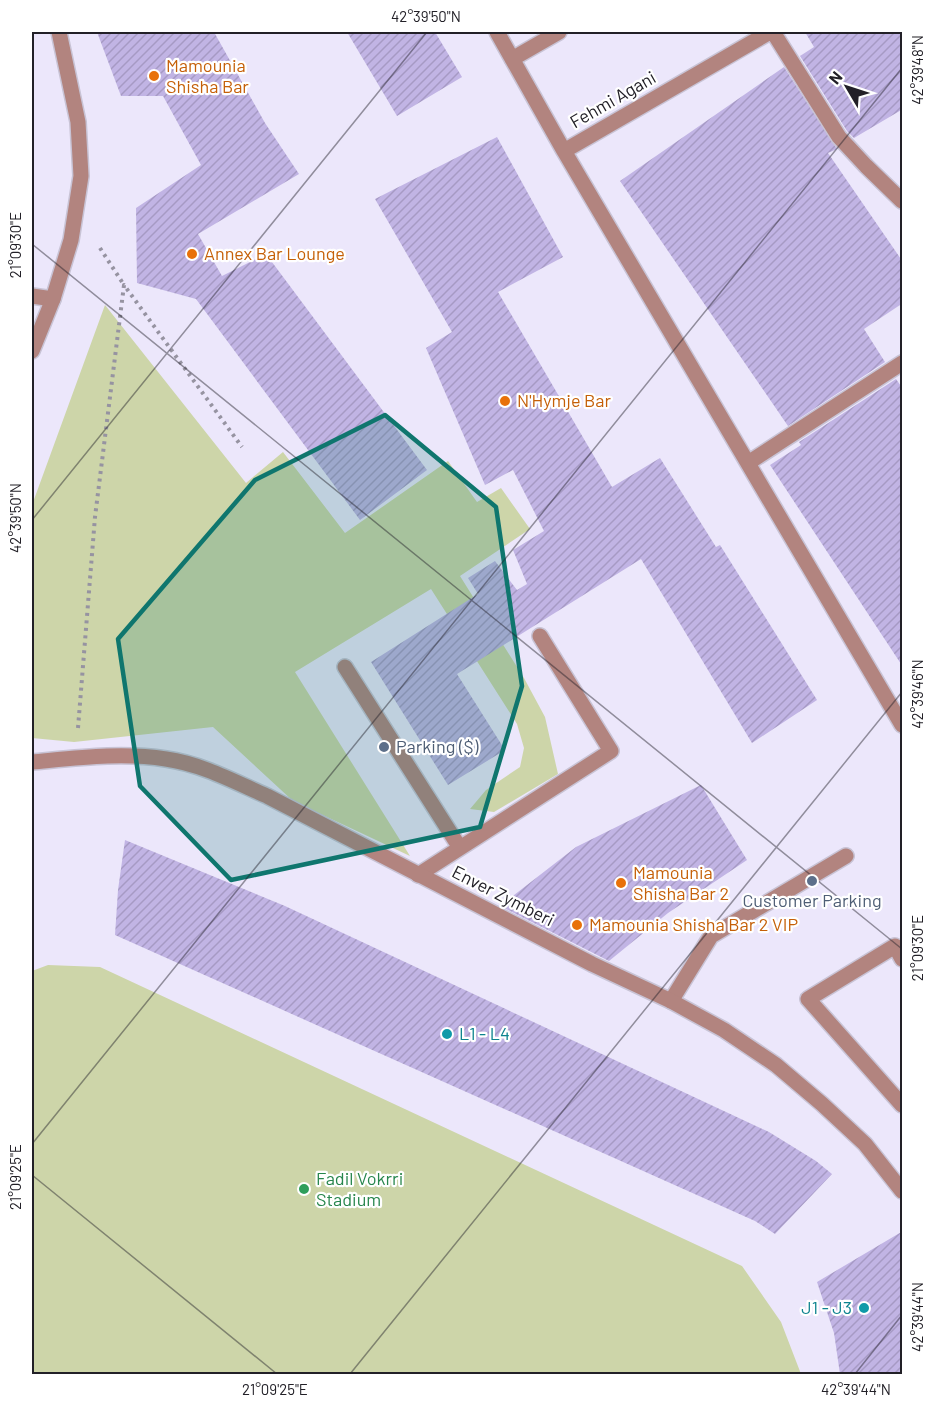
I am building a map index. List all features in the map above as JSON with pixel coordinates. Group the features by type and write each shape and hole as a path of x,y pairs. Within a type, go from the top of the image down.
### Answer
{"street":[{"path":"32,351 53,299 71,240 81,176 78,122 59,32"},
{"name":"Fehmi Agani","path":"497,32 564,151 772,32 839,137 903,201"},
{"path":"512,59 559,32"},
{"path":"564,151 903,725"},
{"path":"32,296 53,299"},
{"path":"748,463 903,363"},
{"path":"418,875 611,751 540,636"},
{"path":"345,667 460,848"},
{"name":"Enver Zymberi","path":"32,762 128,756 168,759 214,772 267,796 724,1030 776,1065 865,1144 903,1191"},
{"path":"671,1001 711,936 846,856"},
{"path":"903,959 895,946 808,999 903,1105"}],"path":[{"path":"75,758 95,517 124,285 242,447"}],"highlighted area":[{"path":"385,415 496,507 522,686 480,827 231,880 140,786 118,639 255,480"}],"green space":[{"path":"105,305 246,483 283,452 345,533 448,461 477,502 501,488 530,529 460,576 524,678 545,717 558,774 494,812 470,809 486,790 520,767 524,748 517,724 431,589 295,672 410,856 293,801 213,727 74,742 32,738 32,505"},
{"name":"Fadil Vokrri Stadium","path":"48,965 100,967 742,1266 781,1322 801,1374 32,1374 32,971"}],"building":[{"path":"97,32 214,32 265,123 299,174 198,234 222,276 266,254 427,470 360,520 196,299 137,283 136,208 201,165 163,96 121,96"},
{"path":"347,32 435,32 462,77 397,116"},
{"path":"805,32 903,32 903,109 854,138 847,131 800,56 814,47"},
{"path":"784,67 837,149 828,153 903,262 903,303 864,329 885,362 788,426 620,181"},
{"path":"497,137 563,257 498,292 612,487 660,458 716,547 720,545 817,700 752,743 641,559 457,674 505,750 448,785 371,662 478,594 468,578 495,561 517,590 527,584 513,550 544,531 513,470 485,485 426,348 452,332 375,199"},
{"path":"896,379 903,389 903,667 770,465 801,445 799,442"},
{"name":"Mamounia Shisha Bar 2","path":"701,785 747,860 668,913 609,961 500,906 576,847"},
{"name":"L1 - L4","path":"125,840 285,906 769,1132 816,1161 832,1174 775,1234 755,1221 115,935"},
{"name":"J1 - J3","path":"903,1231 903,1374 840,1374 834,1333 817,1282"}],"place":[{"name":"Mamounia Shisha Bar","path":"154,76"},
{"name":"Annex Bar Lounge","path":"192,254"},
{"name":"N'Hymje Bar","path":"505,401"},
{"name":"Parking ($)","path":"384,747"},
{"name":"Customer Parking","path":"812,881"},
{"name":"Mamounia Shisha Bar 2","path":"621,883"},
{"name":"Mamounia Shisha Bar 2 VIP","path":"577,925"},
{"name":"L1 - L4","path":"447,1034"},
{"name":"Fadil Vokrri Stadium","path":"304,1189"},
{"name":"J1 - J3","path":"864,1308"}]}
